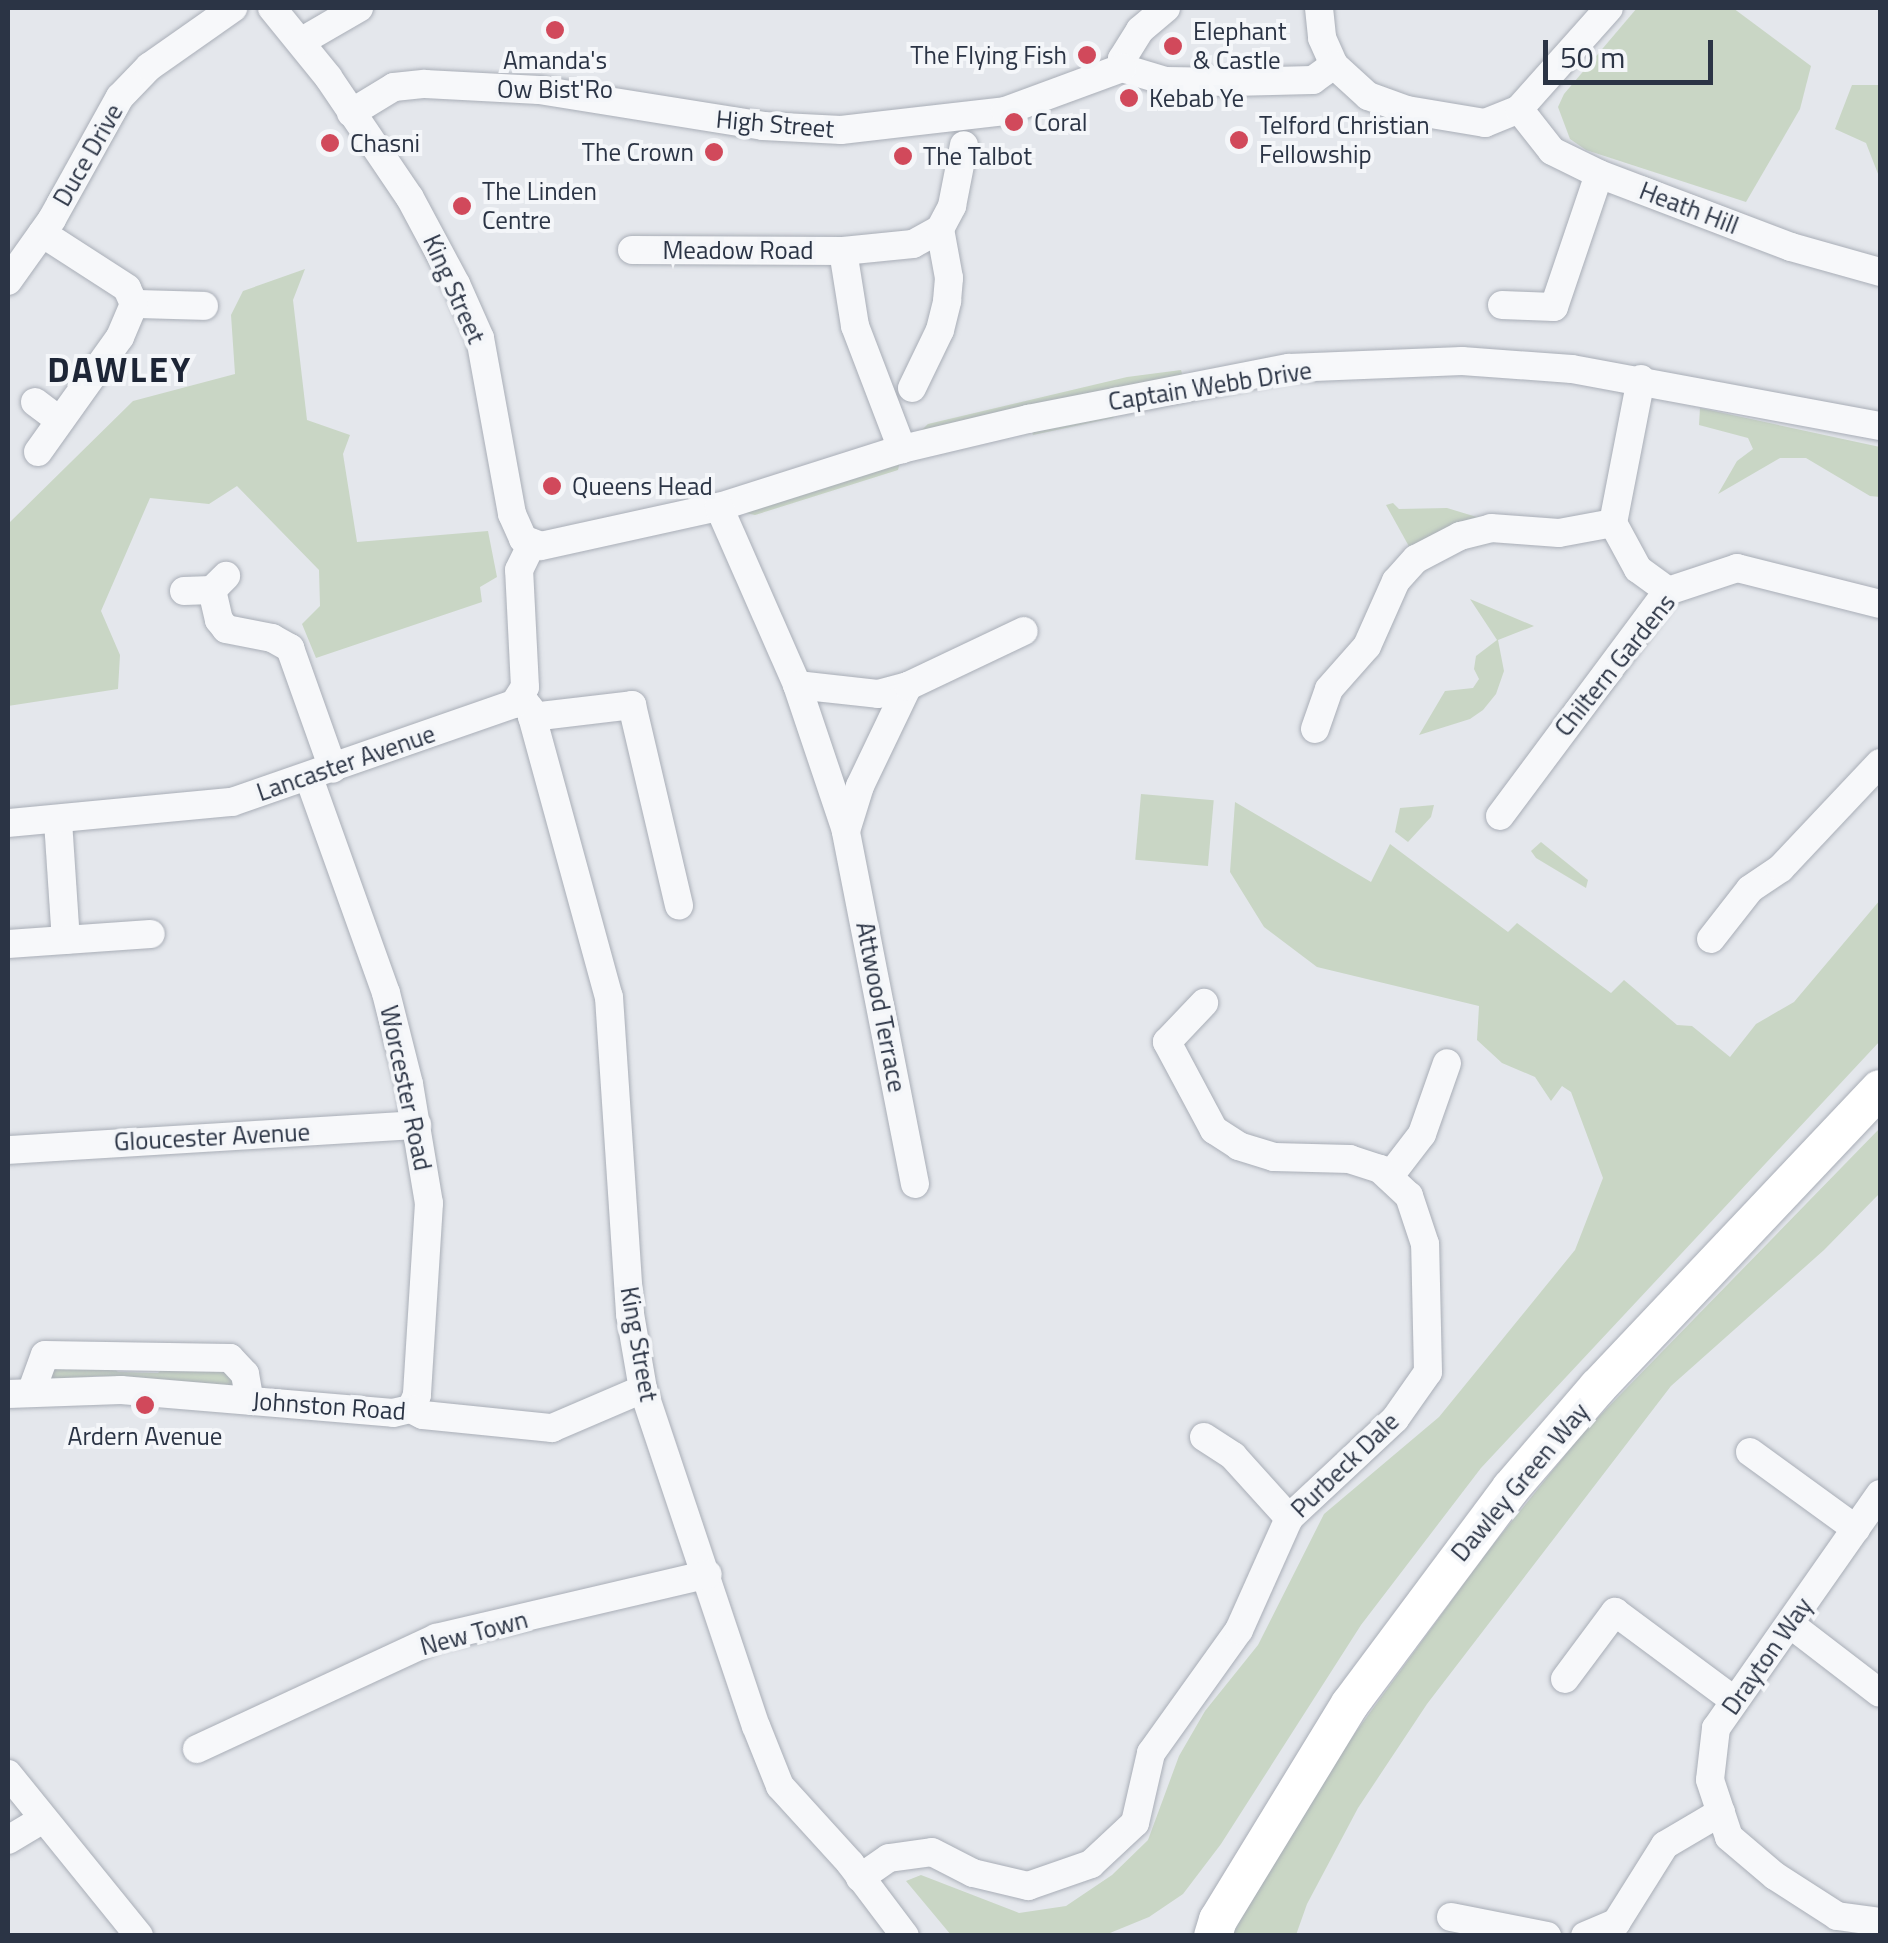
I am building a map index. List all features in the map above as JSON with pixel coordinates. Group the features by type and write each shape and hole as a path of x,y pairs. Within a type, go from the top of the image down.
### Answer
{"main road":[{"name":"Dawley Green Way","path":"1210,1930 1350,1704 1511,1488 1598,1387 1880,1089"}],"street":[{"name":"Duce Drive","path":"8,281 42,233 120,97 149,67 233,8"},
{"name":"King Street","path":"272,8 302,41 410,198 474,323 512,514 523,539 542,544"},
{"path":"302,41 359,8"},
{"path":"1166,8 1140,30 1122,60 1122,68 1166,81 1323,72 1368,96 1407,110 1485,123 1519,109 1609,8"},
{"path":"1319,8 1323,72"},
{"name":"High Street","path":"351,113 394,86 425,84 539,90 762,126 840,130 1005,111 1122,68"},
{"name":"Heath Hill","path":"1519,109 1552,151 1598,174 1791,247 1880,272"},
{"path":"912,388 940,330 947,300 949,278 940,229 952,206 964,145"},
{"path":"1502,305 1554,308 1598,174"},
{"name":"Meadow Road","path":"632,250 843,251 913,244 940,229"},
{"path":"38,452 120,338 134,304 127,288 42,233"},
{"name":"Meadow Road","path":"843,251 855,326 902,450"},
{"path":"134,304 204,306"},
{"name":"Captain Webb Drive","path":"542,544 719,507 902,450 1133,396 1290,368 1462,361 1641,379 1880,426"},
{"path":"1641,379 1613,523 1638,569 1668,591"},
{"path":"35,402 60,421"},
{"name":"Attwood Terrace","path":"719,507 797,685 846,831 915,1184"},
{"path":"1315,730 1329,688 1368,646 1396,582 1416,559 1460,536 1491,528 1559,533 1613,523"},
{"path":"527,708 519,570 542,544"},
{"name":"Chiltern Gardens","path":"1500,816 1668,591 1737,568 1880,604"},
{"name":"Worcester Road","path":"207,585 226,629 272,638 290,648 321,773 386,992 417,1125 430,1203 417,1395 411,1409"},
{"path":"797,685 878,694 908,686 1024,631"},
{"name":"Attwood Terrace","path":"846,831 860,786 908,686"},
{"name":"Lancaster Avenue","path":"8,823 232,802 527,708 632,706 679,906"},
{"name":"King Street","path":"527,708 609,997 630,1314 643,1389 756,1726 780,1786 905,1936"},
{"path":"1711,939 1750,889 1781,868 1880,763"},
{"path":"58,820 66,940"},
{"path":"8,944 152,934"},
{"path":"1204,1002 1167,1042 1214,1130 1239,1146 1274,1157 1350,1160 1380,1169 1389,1177 1422,1134 1447,1063"},
{"name":"Gloucester Avenue","path":"8,1150 417,1125"},
{"name":"Purbeck Dale","path":"860,1878 889,1858 932,1852 972,1873 1028,1886 1091,1864 1135,1822 1152,1753 1238,1630 1289,1518 1396,1419 1428,1372 1425,1244 1409,1196 1389,1177"},
{"path":"20,1392 45,1355 230,1358 244,1374 250,1401"},
{"name":"Johnston Road","path":"20,1392 121,1390 392,1413 411,1409 423,1415 552,1428 643,1389"},
{"path":"1204,1437 1233,1456 1289,1518"},
{"path":"1750,1452 1856,1529"},
{"name":"Drayton Way","path":"1880,1494 1716,1728 1710,1780 1730,1836 1834,1926 1880,1922"},
{"name":"New Town","path":"197,1749 436,1638 708,1574"},
{"path":"1565,1680 1616,1612 1735,1701"},
{"path":"1790,1624 1880,1693"},
{"path":"8,1774 139,1936"},
{"path":"1585,1936 1616,1922 1665,1846 1721,1812"},
{"path":"8,1840 43,1819"},
{"path":"1451,1917 1548,1936"}],"green space":[{"path":"1637,8 1733,8 1811,66 1800,109 1746,202 1586,150 1570,139 1558,107 1564,94"},
{"path":"1852,85 1880,85 1880,179 1866,143 1835,129"},
{"path":"305,269 293,300 307,420 350,435 343,454 357,542 488,531 497,577 480,587 482,602 316,658 302,624 320,606 319,570 237,486 209,504 150,498 101,611 120,655 118,689 8,706 8,524 133,401 235,374 231,315 243,291"},
{"path":"1181,370 1186,387 1133,397 1113,418 1033,435 1028,420 903,449 898,470 755,515 719,507 902,449 928,424 1127,377"},
{"path":"1700,408 1880,447 1880,497 1870,496 1806,458 1780,458 1718,494 1737,461 1753,449 1748,438 1699,425"},
{"path":"1393,503 1399,509 1447,508 1480,518 1416,559 1386,505"},
{"path":"1470,599 1534,626 1498,640 1504,671 1496,694 1483,710 1470,719 1419,735 1445,691 1473,688 1479,679 1474,669 1476,656 1497,640"},
{"path":"1141,794 1214,800 1208,866 1135,860"},
{"path":"1235,802 1371,882 1390,844 1508,932 1517,923 1611,993 1624,980 1677,1025 1692,1026 1730,1057 1756,1024 1794,1002 1880,900 1880,1041 1481,1468 1361,1625 1221,1844 1183,1894 1149,1917 1105,1935 951,1935 906,1881 921,1875 1019,1913 1066,1906 1112,1875 1148,1840 1179,1756 1205,1711 1258,1645 1324,1514 1439,1417 1575,1250 1603,1178 1571,1092 1562,1086 1551,1101 1535,1077 1502,1063 1477,1040 1479,1006 1317,967 1264,927 1230,872"},
{"path":"1434,805 1431,817 1408,842 1395,832 1400,808"},
{"path":"1541,842 1588,880 1586,888 1536,858 1531,851"},
{"path":"1880,1128 1880,1193 1824,1250 1671,1386 1427,1704 1358,1808 1307,1904 1296,1935 1231,1936 1334,1762 1484,1556 1582,1434"},
{"path":"56,1360 65,1370 107,1362 118,1372 158,1373 164,1367 233,1371 238,1384 230,1390 97,1376 52,1380 43,1370"}],"place":[{"name":"Amanda's Ow Bist'Ro","path":"555,30"},
{"name":"Elephant & Castle","path":"1173,46"},
{"name":"The Flying Fish","path":"1087,55"},
{"name":"Kebab Ye","path":"1129,98"},
{"name":"Coral","path":"1014,122"},
{"name":"Telford Christian Fellowship","path":"1239,140"},
{"name":"Chasni","path":"330,143"},
{"name":"The Crown","path":"714,152"},
{"name":"The Talbot","path":"903,156"},
{"name":"The Linden Centre","path":"462,206"},
{"name":"Queens Head","path":"552,486"},
{"name":"Ardern Avenue","path":"145,1405"}],"district":[{"name":"DAWLEY","path":"120,369"}]}
